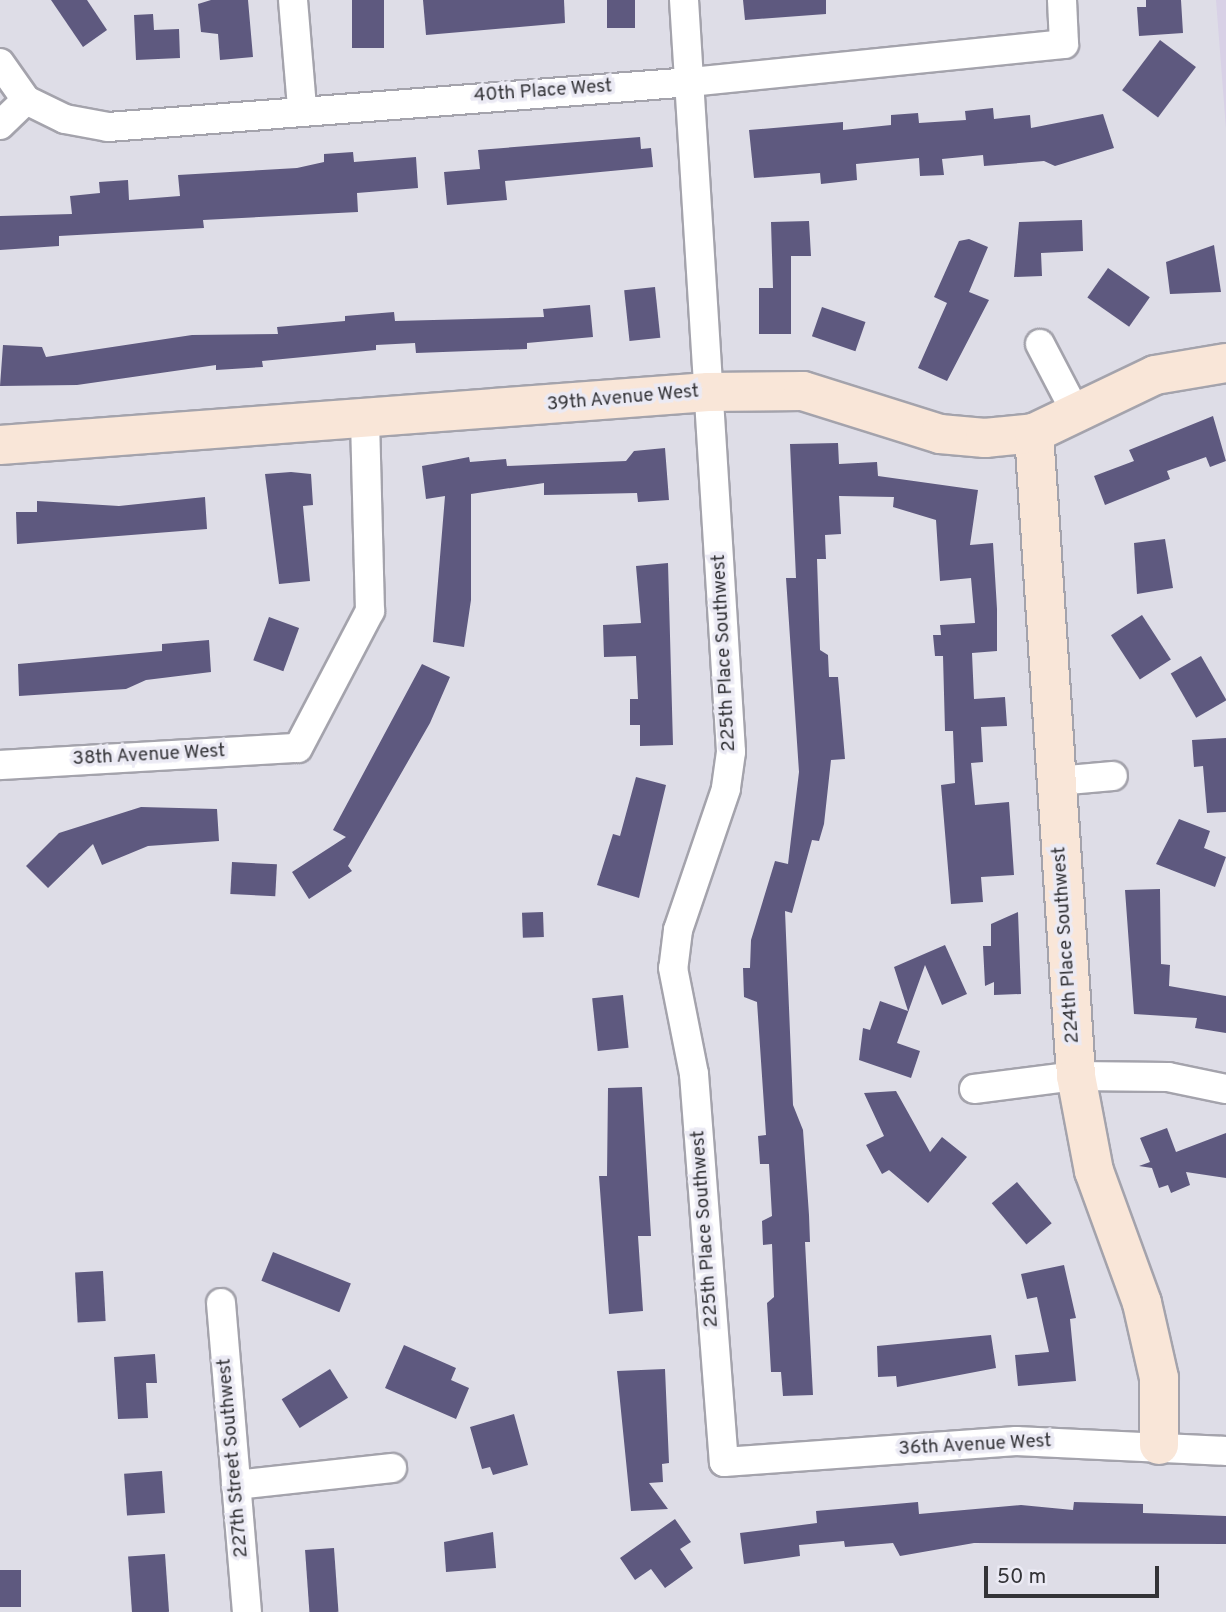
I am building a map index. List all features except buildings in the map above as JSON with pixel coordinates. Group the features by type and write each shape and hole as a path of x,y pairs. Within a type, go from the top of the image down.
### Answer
{"street":[{"path":"293,0 302,108"},
{"name":"225th Place Southwest","path":"684,0 731,752 673,968 694,1074 724,1462"},
{"name":"40th Place West","path":"26,100 65,119 108,127 302,108 691,82 1064,44 1062,0"},
{"path":"0,63 26,100 0,125"},
{"path":"1040,344 1075,411"},
{"name":"39th Avenue West","path":"0,445 365,421 708,392 803,391 940,434 1034,433 1075,411 1155,375 1226,363"},
{"name":"38th Avenue West","path":"0,765 298,748 370,611 365,421"},
{"name":"224th Place Southwest","path":"1034,433 1076,1076 1094,1171 1150,1340 1159,1378 1159,1445"},
{"path":"1057,781 1114,776"},
{"path":"974,1089 1076,1076 1168,1077 1226,1088"},
{"name":"227th Street Southwest","path":"220,1303 247,1612"},
{"name":"36th Avenue West","path":"724,1462 1016,1441 1159,1445 1226,1451"},
{"path":"236,1485 392,1468"}],"shaded area":[{"path":"1216,0 1226,0 1226,129"}]}
